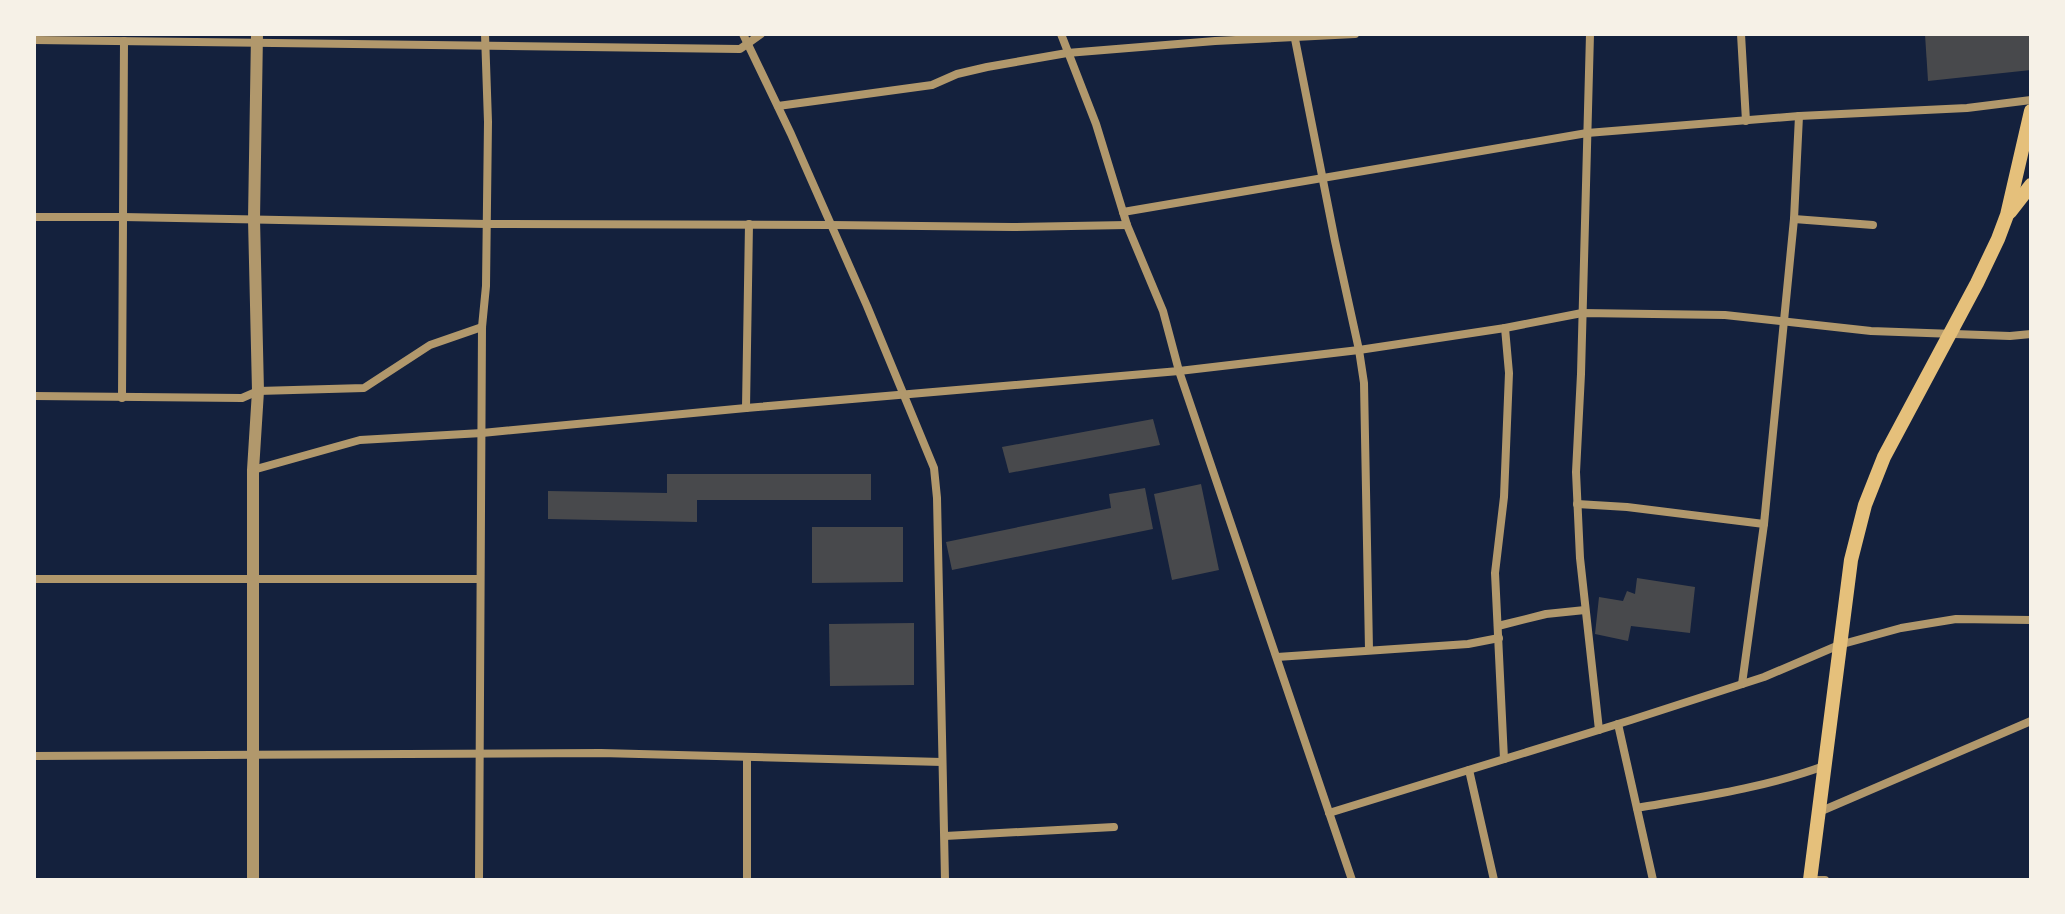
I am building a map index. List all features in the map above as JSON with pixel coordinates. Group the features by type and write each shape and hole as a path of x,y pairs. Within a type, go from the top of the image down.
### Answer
{"main road":[{"path":"1810,880 1851,560 1865,505 1884,457 1998,239 2007,215 2031,111"},
{"path":"2007,215 2031,185"}],"street":[{"path":"479,880 482,327 486,286 488,122 485,34"},
{"path":"745,38 761,34"},
{"path":"1061,34 1096,124 1127,225 1163,311 1179,371 1352,880"},
{"path":"778,106 932,85 957,74 1067,53 1355,34"},
{"path":"1590,34 1576,472 1580,558 1599,730"},
{"path":"1741,34 1746,121"},
{"path":"1294,36 1364,383 1369,650"},
{"path":"253,880 253,470 258,391 254,219 256,38"},
{"path":"34,40 256,38 740,49 745,38"},
{"path":"745,38 867,306 934,468 945,880"},
{"path":"122,398 124,41"},
{"path":"1123,212 1587,133 1799,116 1967,108 2031,100"},
{"path":"1742,684 1764,524 1794,219 1799,116"},
{"path":"34,217 487,224 1127,225"},
{"path":"1794,219 1873,225"},
{"path":"746,408 749,224"},
{"path":"253,470 360,440 482,433 1179,371 1359,350 1582,313 1725,315 1871,331 1950,335 2031,334"},
{"path":"34,396 242,398 258,391 364,388 430,345 482,327"},
{"path":"1504,759 1495,573 1504,497 1509,373 1505,328"},
{"path":"1577,504 1764,524"},
{"path":"34,579 480,579"},
{"path":"1498,626 1546,614 1585,610"},
{"path":"1329,813 1764,677 1839,645 1901,628 1956,619 2031,620"},
{"path":"1277,657 1468,644 1499,638"},
{"path":"1818,812 2031,721"},
{"path":"1618,724 1653,880"},
{"path":"34,756 601,753 942,762"},
{"path":"747,758 747,880"},
{"path":"1637,808 1776,782 1824,766"},
{"path":"1469,770 1494,880"},
{"path":"945,836 1114,827"},
{"path":"1810,880 1825,880"}],"building":[{"path":"1925,34 2031,34 2031,70 1928,81"},
{"path":"1153,419 1160,445 1009,473 1002,447"},
{"path":"667,474 871,474 871,500 697,500 697,522 548,519 548,491 667,493"},
{"path":"1201,484 1219,570 1172,580 1154,494"},
{"path":"1145,488 1153,529 952,570 946,542 1111,508 1109,494"},
{"path":"812,527 903,527 903,582 812,583"},
{"path":"1637,578 1695,587 1690,633 1631,626 1628,641 1595,634 1599,597 1623,601 1627,591 1635,594"},
{"path":"914,623 914,685 830,686 829,624"}]}
